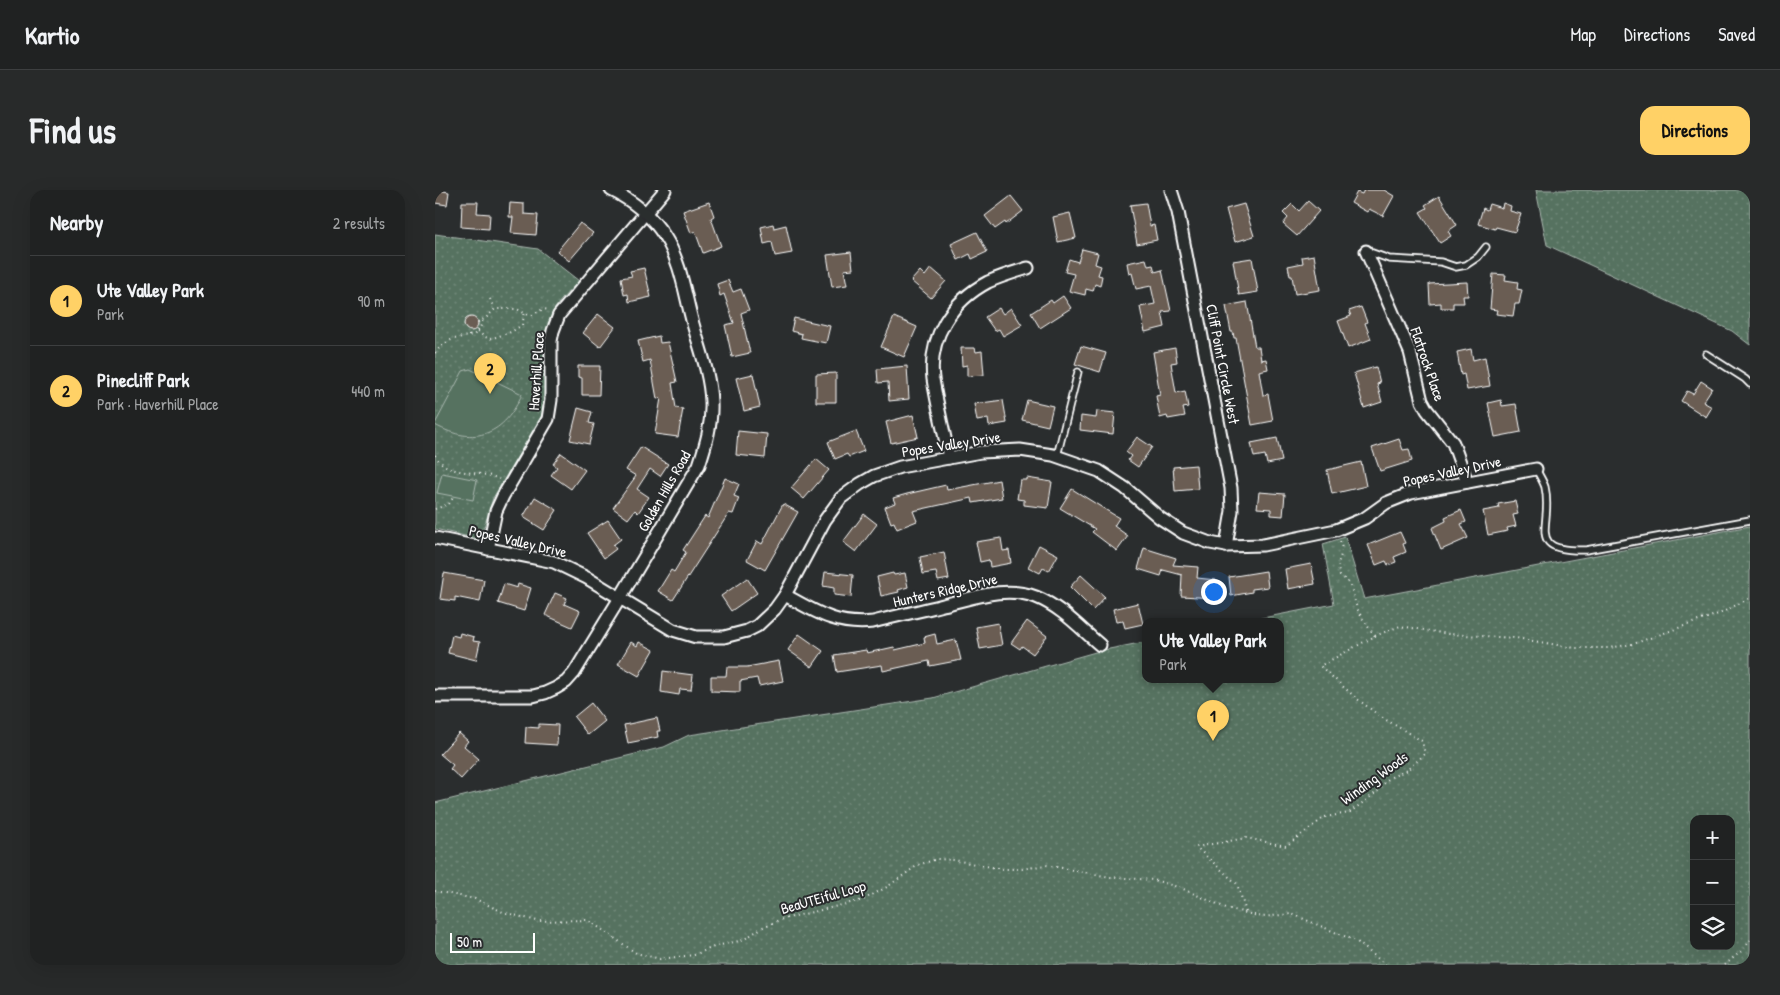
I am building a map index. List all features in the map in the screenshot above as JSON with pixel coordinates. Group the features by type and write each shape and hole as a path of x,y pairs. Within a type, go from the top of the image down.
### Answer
{"street":[{"name":"Golden Hills Road","path":"435,696 533,696 545,693 566,682 574,673 620,598 699,465 709,432 711,402 707,377 676,263 665,236 645,213 632,202 611,190"},
{"name":"Haverhill Place","path":"488,549 496,511 548,419 551,400 551,341 559,315 665,190"},
{"name":"Cliff Point Circle West","path":"1171,190 1178,212 1231,488 1232,511 1226,546"},
{"name":"Flatrock Place","path":"1366,251 1410,352 1422,401 1453,443 1467,482"},
{"path":"949,458 933,379 934,352 941,328 947,316 965,296 989,282 1028,268"},
{"name":"Popes Valley Drive","path":"435,538 554,562 571,569 673,630 684,635 711,638 735,635 757,626 771,614 785,595 825,520 841,498 860,484 887,470 981,452 1002,450 1028,451 1057,456 1099,471 1125,488 1160,518 1183,533 1210,543 1226,546 1263,545 1336,530 1365,518 1386,503 1411,493 1536,469"},
{"name":"Hunters Ridge Drive","path":"785,595 827,618 861,624 989,594 1026,593 1058,609 1100,645"}],"lane":[{"path":"1366,251 1389,259 1441,262 1456,267 1478,257 1485,247"},
{"path":"1706,354 1750,384"},
{"path":"1057,456 1078,372"},
{"path":"1536,469 1544,485 1546,497 1546,538 1559,549 1586,550 1750,520"}],"path":[{"path":"490,299 495,310"},
{"path":"549,315 555,306"},
{"path":"478,322 495,310 517,309 532,315 543,309 552,310"},
{"path":"478,331 490,339 511,332 522,325 525,312"},
{"path":"435,353 446,342 460,336 474,335 483,320"},
{"path":"469,331 469,336"},
{"path":"435,456 443,466 460,471 491,475 501,480"},
{"path":"459,476 460,471"},
{"path":"435,508 449,504 454,496"},
{"path":"1336,530 1343,548 1338,559 1340,576 1346,579 1357,609 1375,636"},
{"name":"Winding Woods","path":"1246,912 1237,884 1196,847 1246,838 1286,846 1325,817 1349,813 1377,792 1389,778 1407,770 1425,754 1421,741 1381,717 1319,666 1375,636 1400,626 1448,634 1516,638 1575,648 1609,648 1633,644 1712,616 1750,598"},
{"name":"BeaUTEiful Loop","path":"435,891 475,899 503,912 537,921 588,920 636,953 660,958 694,955 716,946 743,940 763,927 779,920 863,900 887,887 918,865 937,859 955,860 1002,869 1022,869 1046,865 1110,877 1155,880 1181,888 1225,908 1263,917 1292,914 1357,941 1386,965"},
{"path":"1725,965 1745,948 1750,940"}],"green space":[{"path":"1536,190 1750,190 1750,345 1732,331 1547,245"},
{"path":"435,234 538,249 579,281 557,305 548,325 544,350 544,403 542,415 493,498 481,537 478,539 435,529"},
{"path":"470,369 522,394 507,419 498,427 487,433 463,435 450,432 435,424 463,371"},
{"path":"442,473 477,480 473,500 437,493"},
{"path":"1750,526 1750,965 435,965 435,803 664,747 689,735 933,698 1099,651 1142,643 1142,683 1284,683 1284,618 1262,618 1334,604 1323,544 1345,537 1364,599"}],"building":[{"path":"437,190 449,192 447,205 435,203"},
{"path":"1364,190 1384,190 1394,196 1383,216 1369,209 1367,212 1351,203 1357,192 1362,194"},
{"path":"1011,196 1023,211 1006,224 1005,222 995,229 985,216"},
{"path":"1439,196 1457,225 1448,231 1451,236 1440,243 1420,212 1427,208 1425,205"},
{"path":"1308,201 1319,211 1297,236 1283,224 1288,218 1283,213 1292,204 1299,211"},
{"path":"462,202 478,202 477,213 490,214 489,229 461,227"},
{"path":"709,202 714,216 711,218 721,246 703,253 695,231 691,233 683,211"},
{"path":"510,203 524,204 524,214 538,215 536,235 511,233 513,217 509,217"},
{"path":"1146,203 1150,226 1154,225 1157,240 1137,244 1130,205"},
{"path":"1503,203 1511,206 1510,211 1521,214 1515,232 1478,224 1483,208 1487,210 1489,204 1502,208"},
{"path":"1244,204 1254,236 1235,242 1226,209"},
{"path":"1070,213 1076,238 1058,242 1053,217"},
{"path":"580,223 593,233 569,261 557,251"},
{"path":"773,224 774,228 786,225 792,253 775,256 772,242 764,244 761,227"},
{"path":"977,232 987,252 972,259 970,254 958,260 951,244"},
{"path":"1082,249 1098,253 1095,264 1101,266 1098,275 1102,276 1100,286 1095,284 1093,291 1086,289 1085,295 1069,291 1074,274 1065,272 1069,259 1078,262"},
{"path":"851,252 853,269 844,270 847,285 832,287 827,255"},
{"path":"1314,255 1320,290 1295,294 1288,266 1303,263 1302,257"},
{"path":"1252,258 1258,292 1239,295 1233,261"},
{"path":"1146,259 1148,266 1153,265 1155,272 1162,270 1171,311 1162,312 1165,327 1145,332 1140,307 1155,304 1151,286 1136,289 1132,273 1129,274 1127,263"},
{"path":"644,268 651,297 629,302 628,294 624,295 621,278 632,276 630,271"},
{"path":"931,268 946,281 931,298 911,281 920,271 925,276"},
{"path":"1493,274 1506,275 1505,280 1518,282 1517,289 1522,290 1519,304 1515,304 1513,316 1496,314 1497,310 1490,309"},
{"path":"728,280 733,292 741,289 749,310 741,313 750,353 732,357 725,325 734,323 724,294 720,296 717,284"},
{"path":"1467,282 1468,296 1463,296 1464,303 1453,303 1453,308 1441,308 1441,303 1430,304 1429,284"},
{"path":"1063,296 1071,308 1040,328 1031,313 1051,300 1053,303"},
{"path":"1247,302 1255,347 1259,347 1261,360 1266,359 1268,369 1259,371 1263,395 1268,394 1273,421 1252,425 1236,338 1234,338 1233,332 1231,332 1226,306"},
{"path":"1361,307 1371,339 1348,348 1338,321 1351,316 1349,311"},
{"path":"999,308 1003,314 1011,308 1022,325 1003,336 999,329 995,331 985,317"},
{"path":"598,314 615,327 600,347 583,333"},
{"path":"468,317 474,317 478,324 474,331 468,331 464,327 464,321"},
{"path":"894,317 917,327 904,357 881,347"},
{"path":"794,318 830,326 826,343 801,338 802,334 791,331"},
{"path":"659,336 660,343 668,342 677,382 672,383 676,408 683,409 678,437 655,434 661,398 657,399 650,360 643,362 638,341"},
{"path":"1081,346 1106,353 1100,372 1075,364"},
{"path":"961,348 975,348 976,352 982,351 984,375 967,376 967,365 962,366"},
{"path":"1175,348 1177,362 1171,363 1176,393 1185,391 1188,407 1183,408 1185,416 1168,419 1167,416 1160,418 1156,396 1160,395 1153,352"},
{"path":"1471,349 1473,360 1485,357 1490,386 1467,390 1464,374 1461,375 1457,352"},
{"path":"578,366 600,366 599,395 582,395 582,378 578,377"},
{"path":"907,366 909,399 889,401 888,382 878,383 877,369"},
{"path":"1376,367 1380,383 1377,384 1382,402 1364,408 1354,373"},
{"path":"836,373 836,402 816,402 816,374"},
{"path":"753,374 760,407 744,411 736,378"},
{"path":"1701,381 1712,388 1703,402 1712,407 1706,417 1681,401 1687,391 1693,394"},
{"path":"1003,400 1007,423 989,426 988,419 977,421 974,404"},
{"path":"1027,400 1053,406 1048,426 1022,420"},
{"path":"1501,400 1502,406 1516,404 1521,432 1495,437 1488,403"},
{"path":"578,408 592,412 589,423 594,424 589,444 570,440"},
{"path":"1097,411 1115,413 1113,434 1080,430 1081,416 1096,418"},
{"path":"913,415 918,437 891,443 886,422"},
{"path":"738,431 767,434 765,458 736,455"},
{"path":"856,431 864,451 849,457 847,454 835,459 828,442"},
{"path":"1137,437 1152,447 1138,467 1128,460 1131,456 1126,452"},
{"path":"1277,438 1282,461 1267,464 1265,455 1254,457 1251,443"},
{"path":"1399,439 1403,450 1409,449 1412,461 1380,471 1372,448"},
{"path":"641,447 668,464 660,476 650,469 637,489 649,497 638,513 635,510 628,519 613,508 636,476 626,470"},
{"path":"561,453 585,470 571,489 551,475 557,467 553,464"},
{"path":"816,459 829,470 804,499 791,488"},
{"path":"1361,462 1366,486 1332,494 1327,470"},
{"path":"1196,465 1198,489 1175,491 1173,467"},
{"path":"725,478 739,484 734,496 739,498 733,514 729,513 673,600 658,591 671,570 674,572 686,552 683,550 705,516 708,518"},
{"path":"1027,478 1052,482 1048,508 1024,505 1024,500 1017,499 1020,480 1027,480"},
{"path":"999,480 1002,498 973,503 972,498 913,511 917,521 897,529 894,522 891,523 885,507 895,503 893,498 907,494 946,485 947,490"},
{"path":"1072,489 1119,518 1114,526 1128,536 1117,551 1092,532 1095,529 1060,508"},
{"path":"1259,492 1285,494 1283,516 1271,515 1271,509 1257,508"},
{"path":"535,497 557,510 544,530 523,517"},
{"path":"1515,501 1518,514 1513,515 1516,526 1507,528 1508,531 1488,535 1483,511 1499,508 1498,504"},
{"path":"783,504 798,512 765,570 747,560 757,541 762,544"},
{"path":"1461,510 1466,522 1461,524 1468,538 1441,550 1432,528 1446,521 1445,517"},
{"path":"864,514 877,524 856,552 843,542"},
{"path":"608,520 621,539 613,545 616,549 604,558 587,533"},
{"path":"1400,532 1405,543 1403,544 1406,552 1394,557 1396,562 1388,565 1386,561 1376,565 1368,545"},
{"path":"1001,538 1003,551 1009,550 1011,563 990,567 989,560 980,562 976,542"},
{"path":"1039,545 1058,555 1049,571 1043,568 1040,573 1028,567"},
{"path":"1144,548 1176,558 1173,565 1198,567 1197,578 1216,580 1215,598 1181,596 1182,575 1163,570 1161,576 1138,569"},
{"path":"944,552 949,579 938,581 936,572 923,574 920,557"},
{"path":"1311,564 1315,584 1288,589 1285,569"},
{"path":"1266,571 1268,587 1252,589 1252,592 1231,596 1229,577"},
{"path":"825,572 853,575 851,597 834,595 834,588 823,586"},
{"path":"444,573 484,580 480,602 455,597 455,601 440,599"},
{"path":"893,573 894,575 905,573 908,587 898,590 899,592 881,596 877,577"},
{"path":"1081,575 1105,597 1093,610 1070,587"},
{"path":"747,578 757,593 731,611 721,596"},
{"path":"504,584 517,588 518,584 531,588 524,611 498,603"},
{"path":"555,593 567,598 564,604 580,611 572,627 545,615"},
{"path":"1138,603 1142,624 1125,628 1123,621 1116,622 1113,609"},
{"path":"1027,621 1047,636 1033,654 1022,646 1020,649 1011,643"},
{"path":"998,623 1002,645 980,649 976,627"},
{"path":"460,633 474,637 473,641 480,642 476,660 448,653 452,635 459,637"},
{"path":"799,634 823,651 812,667 788,650"},
{"path":"935,634 937,644 956,640 961,660 930,666 929,661 883,671 882,665 837,672 834,655 866,650 867,653 894,647 895,650 925,643 924,637"},
{"path":"631,642 637,646 639,642 654,650 639,676 618,664"},
{"path":"779,661 783,681 759,686 757,678 740,681 740,692 711,691 711,676 726,676 727,667 747,667"},
{"path":"663,671 693,675 691,690 680,689 679,695 661,692"},
{"path":"591,703 605,721 588,735 574,717"},
{"path":"657,718 660,731 657,731 658,737 628,743 624,725"},
{"path":"539,724 558,725 557,745 525,743 526,727 539,728"},
{"path":"459,733 468,741 464,746 479,759 461,779 450,769 453,765 440,754"}],"place":[{"name":"Pinecliff Park","path":"490,394"},
{"name":"Ute Valley Park","path":"1213,741"}]}
